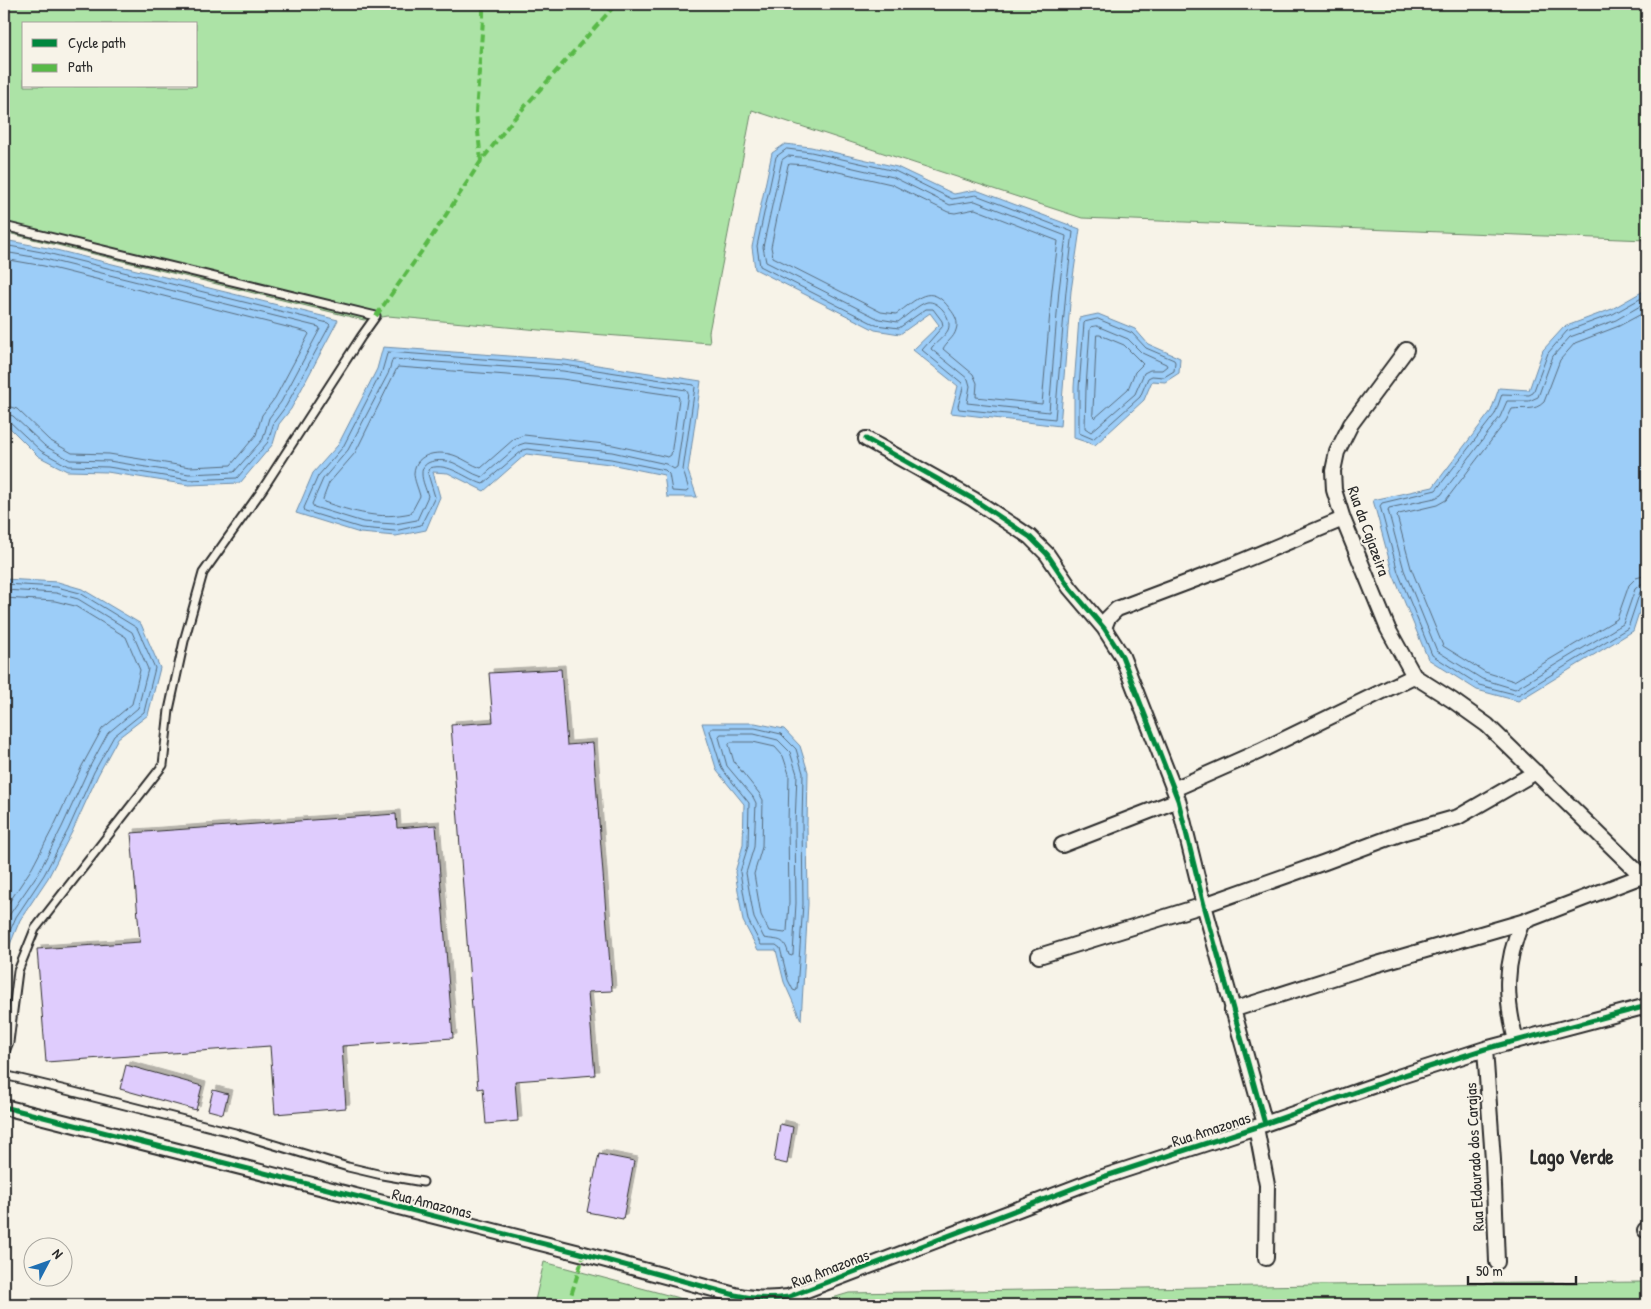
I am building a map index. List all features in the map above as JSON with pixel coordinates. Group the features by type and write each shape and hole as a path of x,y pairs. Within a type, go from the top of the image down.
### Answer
{"street":[{"name":"Rua da Cajazeira","path":"1406,350 1352,424 1337,452 1333,471 1334,490 1343,519 1388,629 1414,676 1487,725 1644,878"},
{"path":"866,439 974,499 1030,537 1047,554 1070,588 1104,628 1122,656 1176,795 1260,1125 1267,1185 1266,1258"},
{"path":"1104,628 1111,613 1126,605 1224,569 1343,519"},
{"path":"1062,845 1176,795 1260,751 1414,676"},
{"path":"1038,956 1204,905 1405,832 1458,817 1536,772"},
{"path":"1232,1010 1367,966 1522,922 1644,878"},
{"path":"1516,1041 1512,1022 1508,972 1510,956 1522,922"},
{"name":"Rua Amazonas","path":"4,1107 574,1251 735,1295 756,1300 771,1300 788,1297 1100,1178 1485,1049 1647,1006"},
{"name":"Rua Eldourado dos Carajas","path":"1485,1049 1493,1160 1497,1262"}],"lane":[{"path":"4,226 376,316 262,490 203,573 184,641 169,710 163,764 34,929 18,971 9,1042 4,1054"},
{"path":"4,1076 235,1133 348,1167 423,1182"}],"green space":[{"path":"4,4 1647,4 1647,240 1082,218 752,110 709,332 710,343 388,316 364,320 4,232"},
{"path":"544,1262 705,1305 534,1305"},
{"path":"1647,1282 1647,1305 809,1305 849,1293 1317,1285"}],"water":[{"path":"785,144 811,147 897,167 954,194 976,190 1080,229 1071,291 1060,426 951,413 958,386 913,350 939,325 930,313 900,334 875,330 755,269 752,247 772,153"},
{"path":"4,240 48,248 338,320 291,409 279,424 273,444 240,483 189,485 107,472 67,471 38,456 4,422"},
{"path":"1647,289 1647,588 1633,631 1518,701 1477,690 1428,659 1393,574 1373,500 1433,487 1491,411 1499,388 1529,390 1543,350 1564,327 1612,309"},
{"path":"1098,314 1135,329 1148,344 1180,358 1179,373 1165,382 1152,381 1144,400 1095,445 1074,438 1074,387 1079,318"},
{"path":"383,347 565,360 701,381 688,471 697,497 667,497 664,475 610,464 526,454 484,491 448,473 433,472 440,497 426,530 396,536 360,533 296,513 313,473 338,445 377,369"},
{"path":"4,579 58,582 82,589 141,624 160,668 148,715 118,738 48,878 20,920 4,959"},
{"path":"702,723 755,723 784,729 800,746 808,772 808,904 801,1020 784,982 776,950 758,950 743,921 735,872 743,845 744,804 717,771"}],"building":[{"path":"561,669 567,745 593,743 612,991 588,992 595,1075 515,1081 518,1121 486,1124 483,1088 478,1089 451,725 493,722 489,673"},
{"path":"396,814 397,828 436,825 453,1038 342,1046 346,1108 275,1114 270,1046 46,1062 37,949 140,942 131,833"},
{"path":"126,1065 202,1086 196,1110 120,1089"},
{"path":"213,1090 228,1094 223,1114 208,1110"},
{"path":"780,1124 793,1127 787,1164 774,1161"},
{"path":"599,1154 634,1161 623,1219 587,1212"}],"marked path":[{"path":"481,161 476,112 483,4"},
{"path":"376,316 429,241 481,161 512,121 616,4"},
{"path":"568,1305 584,1254"}],"cycle path":[{"path":"866,439 973,499 1030,537 1047,554 1070,588 1104,628 1122,656 1178,800 1204,905 1265,1124"},
{"path":"4,1107 584,1254 735,1295 774,1299 788,1297 1100,1178 1256,1127 1398,1077 1485,1049 1647,1006"}],"district":[{"name":"Lago Verde","path":"1572,1156"}]}
